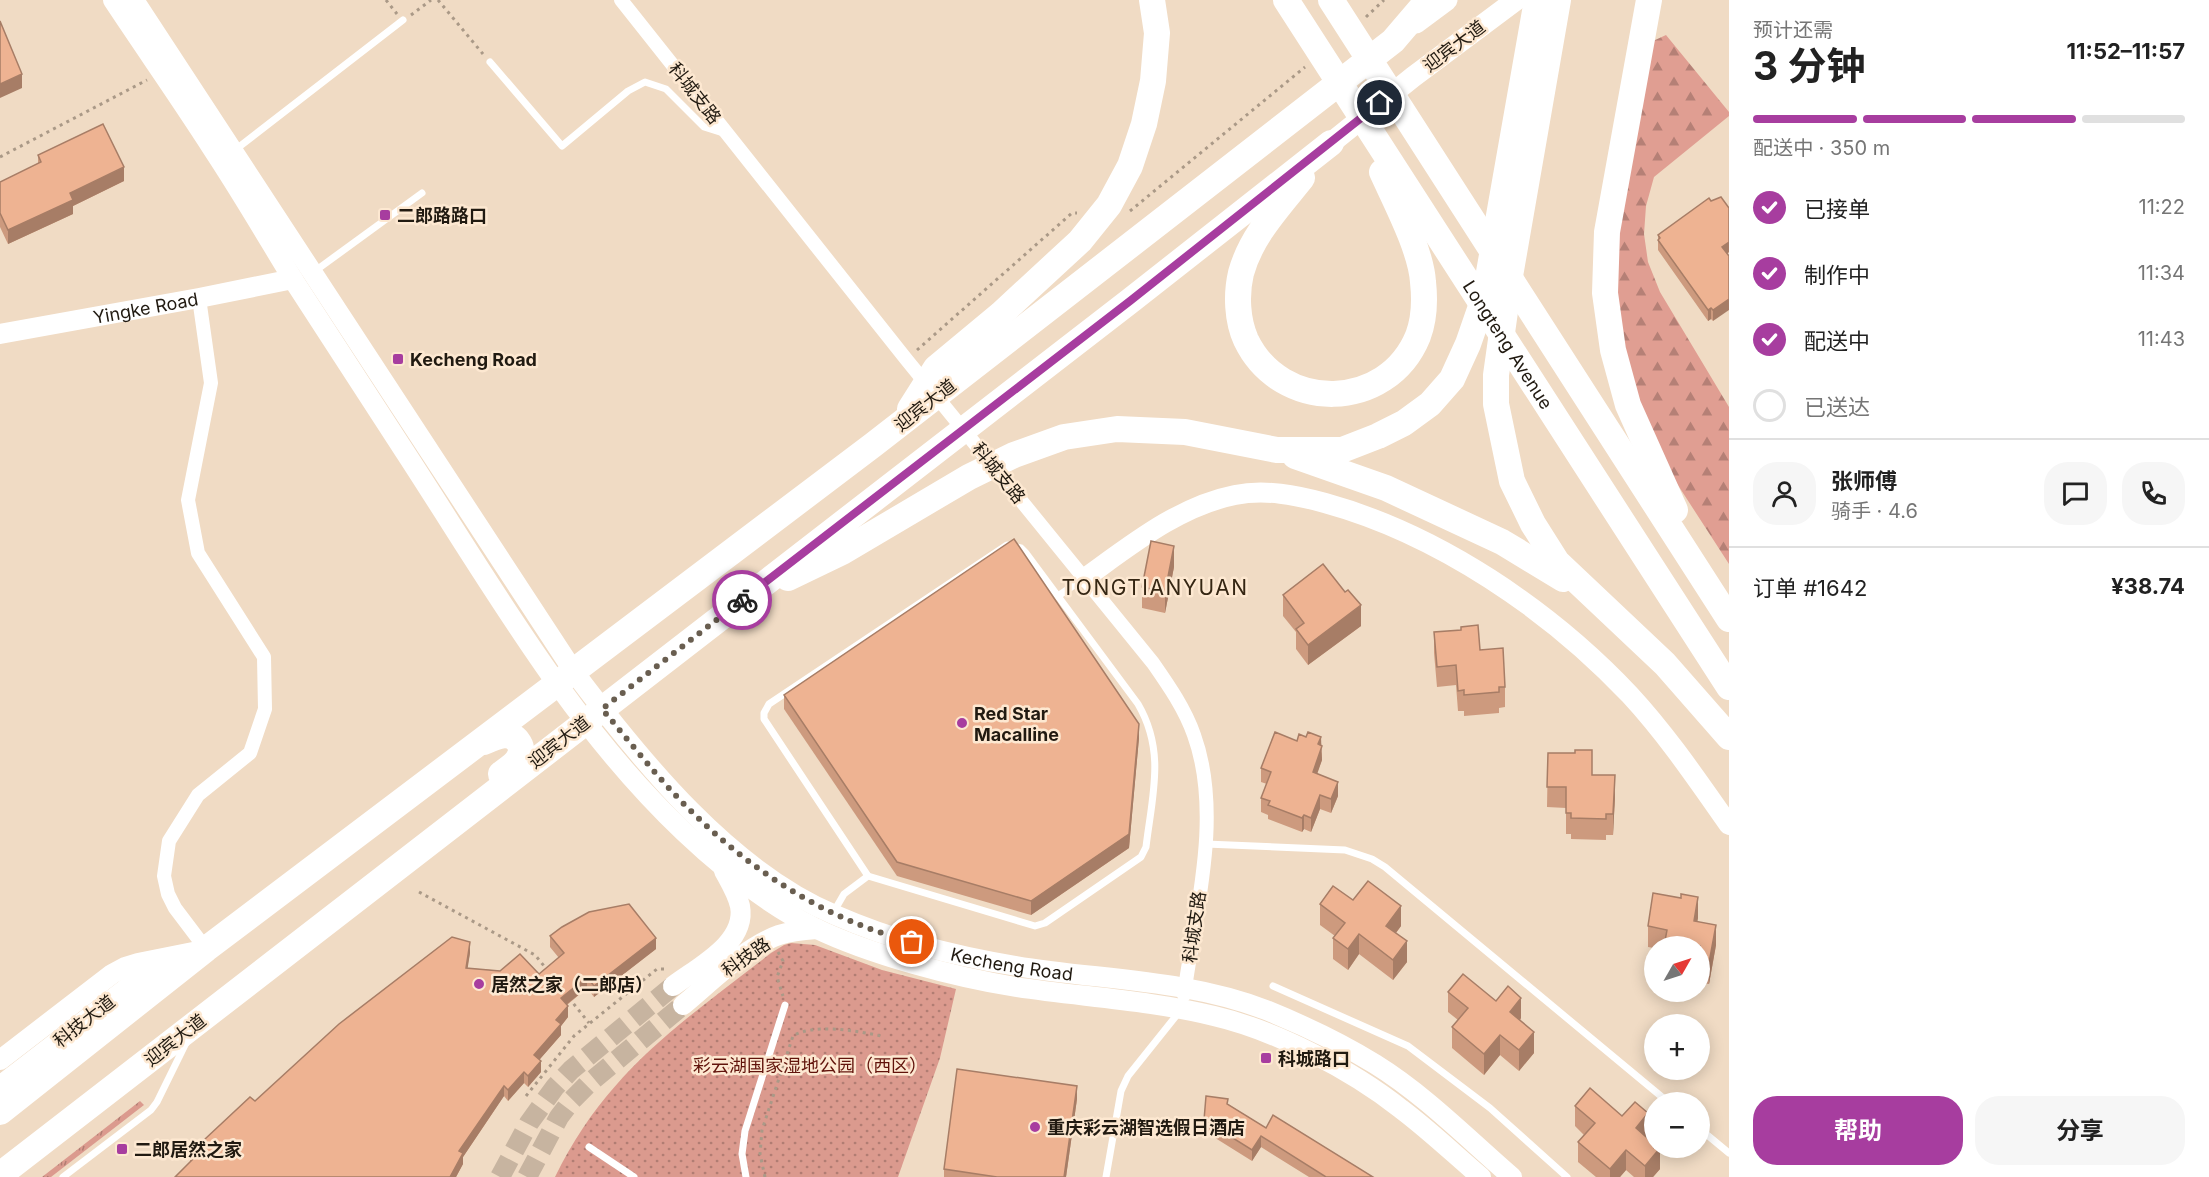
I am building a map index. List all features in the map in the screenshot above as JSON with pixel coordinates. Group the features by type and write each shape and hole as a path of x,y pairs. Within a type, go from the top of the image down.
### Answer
{"highway":[{"path":"900,425 936,368 1001,314 1080,241 1108,204 1130,166 1144,124 1153,81 1157,33 1152,0"},
{"name":"Longteng Avenue","path":"1286,0 1347,96 1396,185 1729,687"},
{"path":"1393,41 1428,0"},
{"path":"1277,450 1342,450 1378,436 1404,423 1430,404 1452,379 1468,344 1485,295 1537,0"},
{"path":"1558,0 1501,332 1496,375 1496,404 1512,481 1533,524 1557,562 1665,664 1729,737"},
{"path":"1649,0 1607,232 1605,293 1612,350 1628,405 1653,464 1728,617"},
{"name":"Longteng Avenue","path":"1340,4 1431,155 1728,617"},
{"name":"迎宾大道","path":"0,1112 206,949 900,425 1393,41"},
{"path":"1331,143 1255,241 1241,273 1238,301 1240,328 1252,352 1270,374 1294,388 1317,393 1340,394 1363,389 1387,376 1405,358 1418,336 1424,312 1424,281 1396,185"},
{"name":"迎宾大道","path":"0,1175 1331,143"},
{"path":"742,600 842,552 969,477 1014,455 1064,438 1117,429 1185,432 1277,450 1386,488 1502,542 1542,565 1606,608"},
{"path":"403,862 433,828 516,761 521,754 520,744 514,736 500,736 480,743"}],"main road":[{"name":"Kecheng Road","path":"114,0 220,160 293,279 593,716 637,785 692,840 722,866 773,904 817,929 884,954 1013,986 1182,1009 1217,1016 1253,1028 1364,1082 1401,1108 1481,1177"},
{"name":"Kecheng Road","path":"134,0 313,273 566,678"},
{"name":"迎宾大道","path":"1393,41 1447,0"},
{"name":"迎宾大道","path":"1331,143 1413,77 1516,0"},
{"name":"Yingke Road","path":"0,334 293,279"},
{"path":"1085,578 1162,525 1187,512 1235,495 1285,494 1342,508 1374,519 1419,539 1500,586 1594,659 1630,695 1661,731 1729,825"},
{"name":"Kecheng Road","path":"593,716 718,836 778,884 833,915 892,937 976,958 1017,966 1185,987 1264,1010 1310,1030 1376,1065 1413,1092 1512,1177"},
{"path":"673,977 720,951 737,928 740,919 739,904 722,866"},
{"name":"科技路","path":"683,1005 738,960 769,940 789,932 817,929"},
{"name":"科技大道","path":"0,1060 112,974 125,967 206,949"},
{"name":"科技大道","path":"0,1086 167,957"}],"street":[{"name":"科城支路","path":"621,0 914,369 1153,663 1184,711 1195,736 1207,790 1206,844 1182,1009"},
{"path":"199,298 211,383 188,500 198,553 264,657 265,709 250,753 198,795 169,842 164,876 168,894 175,908 206,949"}],"lane":[{"path":"233,151 403,20"},
{"path":"490,62 562,146 628,91 645,82 666,89 704,127 728,135"},
{"path":"313,273 422,193"},
{"path":"1007,545 1021,548 1138,704 1149,726 1156,761 1146,847 1141,857 1045,923 1035,926 868,876 764,719 766,708 1007,545"},
{"path":"1058,596 1085,578"},
{"path":"1206,844 1345,850 1372,859 1385,867 1656,1092"},
{"path":"833,915 844,894 868,876"},
{"path":"1273,986 1408,1046 1490,1108 1567,1177"},
{"path":"746,1177 742,1154 745,1131 785,1005"},
{"path":"1106,1177 1124,1083 1182,1009"},
{"path":"63,1177 151,1110 195,1023"},
{"path":"1710,1137 1729,1153"},
{"path":"589,1147 634,1177"}],"path":[{"path":"438,0 490,62"},
{"path":"0,157 161,73"},
{"path":"419,892 536,955 555,980"},
{"path":"773,946 783,959 777,977 785,1005"},
{"path":"526,1096 559,1052 589,1023 657,969 673,977"},
{"path":"569,997 589,1023"},
{"path":"765,1177 760,1154 762,1130 793,1036 803,1032 846,1028 881,1036"}],"green space":[{"path":"1666,35 1729,112 1729,116 1654,177 1646,206 1644,234 1648,262 1660,292 1729,407 1729,564 1661,459 1627,377 1613,265 1653,41"},
{"name":"彩云湖国家湿地公园（西区）","path":"791,943 815,945 882,970 956,989 940,1058 898,1177 555,1177 575,1140 598,1107 649,1051 707,1002 771,953"},
{"path":"140,1101 144,1105 51,1177 42,1177"}],"building":[{"path":"0,21 22,74 0,84"},
{"path":"103,124 124,167 70,193 73,200 8,230 0,213 0,182 41,162 38,155"},
{"path":"1721,197 1729,208 1729,242 1722,247 1729,256 1729,299 1713,310 1711,308 1708,310 1658,240 1660,238 1658,235 1709,198 1711,201"},
{"name":"Red Star Macalline","path":"1014,539 1139,724 1129,834 1031,901 897,862 784,695"},
{"path":"1151,541 1174,546 1165,592 1142,587"},
{"path":"1323,564 1345,592 1348,590 1361,605 1308,645 1296,629 1304,623 1283,595"},
{"path":"1478,625 1480,650 1503,648 1505,687 1499,687 1499,692 1464,695 1464,690 1458,691 1456,665 1437,667 1434,632 1461,630 1461,627"},
{"path":"1275,732 1297,741 1299,734 1306,737 1308,732 1321,737 1318,744 1322,746 1313,772 1338,782 1331,799 1320,795 1311,818 1304,815 1302,818 1268,805 1270,801 1261,798 1271,772 1261,768"},
{"path":"1575,750 1592,750 1592,775 1615,775 1613,814 1606,814 1606,819 1571,818 1571,813 1566,813 1566,787 1547,787 1548,753 1575,753"},
{"path":"1368,881 1401,906 1386,926 1407,941 1393,960 1359,934 1348,949 1333,938 1345,923 1320,904 1333,886 1353,900"},
{"path":"1653,893 1681,898 1681,894 1698,897 1694,921 1716,925 1710,958 1710,936 1666,936 1667,930 1648,926"},
{"path":"629,904 656,938 594,986 587,977 561,998 568,1006 556,1020 561,1024 534,1055 541,1061 528,1076 524,1072 508,1090 504,1086 459,1151 463,1153 450,1177 175,1177 194,1158 190,1153 250,1097 255,1101 339,1024 452,937 470,942 466,968 500,971 520,954 539,974 564,953 550,936 589,912"},
{"path":"1463,974 1496,1001 1508,986 1521,998 1510,1012 1534,1032 1519,1050 1500,1035 1484,1054 1452,1027 1468,1008 1448,992"},
{"path":"957,1069 1077,1086 1064,1177 997,1177 944,1169"},
{"path":"1590,1088 1622,1116 1635,1102 1644,1110 1644,1118 1636,1128 1644,1135 1644,1158 1652,1158 1645,1166 1626,1150 1610,1169 1578,1142 1595,1123 1575,1106"},
{"path":"1206,1096 1228,1099 1227,1104 1266,1128 1273,1115 1373,1177 1326,1177 1261,1136 1252,1150 1204,1120"}],"tunnel":[{"path":"500,1177 529,1123 555,1087 571,1070 673,986"},
{"path":"527,1177 559,1117 572,1100 683,1005"}],"way so far":[{"path":"742,600 602,709 690,810 718,836 778,884 833,915 912,942"}],"place":[{"name":"二郎路路口","path":"385,215"},
{"name":"Kecheng Road","path":"398,359"},
{"name":"Red Star Macalline","path":"962,723"},
{"name":"居然之家（二郎店）","path":"479,984"},
{"name":"科城路口","path":"1266,1058"},
{"name":"重庆彩云湖智选假日酒店","path":"1035,1127"},
{"name":"二郎居然之家","path":"122,1149"}],"district":[{"name":"TONGTIANYUAN","path":"1155,587"}],"route":[{"path":"742,600 1130,301 1380,103"}]}
